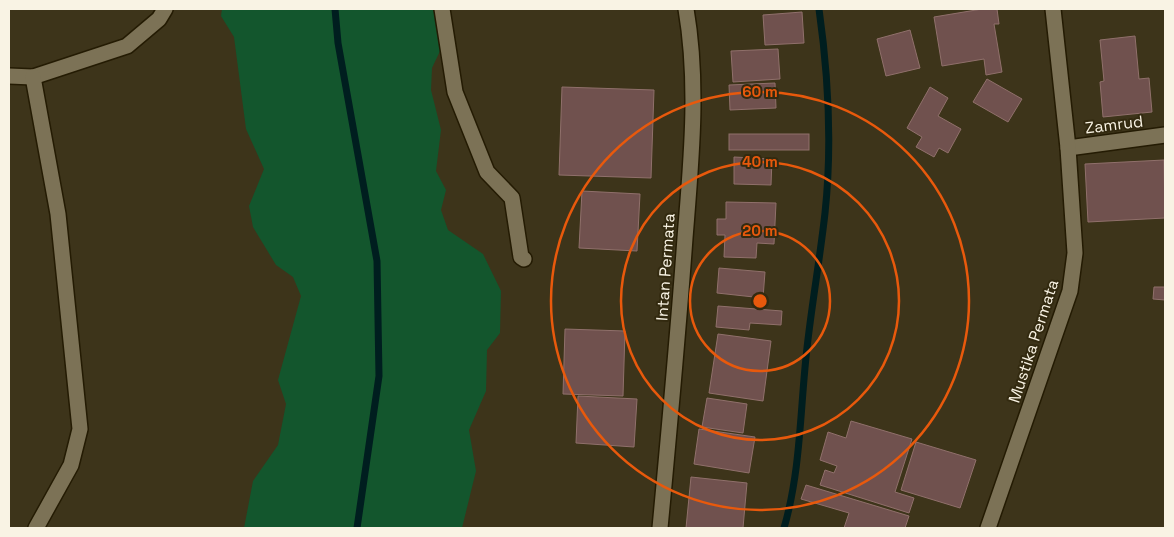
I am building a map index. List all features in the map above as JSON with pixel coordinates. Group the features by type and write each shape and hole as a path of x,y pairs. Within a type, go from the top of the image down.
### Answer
{"street":[{"path":"9,76 33,77 127,46 159,19 166,9"},
{"path":"442,9 455,92 487,172 512,198 521,257 524,259"},
{"name":"Intan Permata","path":"660,528 674,381 694,121 691,35 686,9"},
{"name":"Mustika Permata","path":"988,528 1070,291 1075,253 1068,148 1052,9"},
{"path":"33,77 58,214 80,429 71,465 36,528"},
{"name":"Zamrud","path":"1068,148 1165,135"}],"green space":[{"path":"222,9 438,9 441,49 432,68 431,90 441,130 436,171 446,190 441,210 448,230 483,254 501,291 500,333 487,350 486,391 469,430 476,471 462,528 244,528 253,481 278,445 286,404 278,380 301,296 293,277 276,265 253,227 249,206 264,169 246,129 234,37 221,16"}],"building":[{"path":"982,9 997,9 999,24 994,24 1002,72 986,75 984,59 942,66 934,17"},
{"path":"802,12 804,43 765,45 763,15"},
{"path":"910,30 920,68 886,76 877,39"},
{"path":"1135,36 1139,79 1149,78 1152,112 1103,117 1100,82 1104,81 1100,40"},
{"path":"778,49 780,79 733,82 731,51"},
{"path":"987,79 1022,99 1008,122 973,102"},
{"path":"775,83 776,108 730,110 729,85"},
{"path":"562,87 654,90 651,178 559,175"},
{"path":"930,87 948,98 938,116 961,129 948,153 939,148 934,157 916,147 922,137 907,128"},
{"path":"729,134 809,134 809,150 729,150"},
{"path":"734,157 772,159 771,185 734,184"},
{"path":"1164,160 1165,218 1088,222 1085,164"},
{"path":"582,191 640,194 637,251 579,248"},
{"path":"726,202 776,203 774,244 757,243 756,258 724,257 725,235 717,235 717,219 726,219"},
{"path":"719,268 765,272 763,298 717,293"},
{"path":"1154,287 1165,287 1165,300 1153,299"},
{"path":"718,306 782,311 781,325 750,323 749,330 716,327"},
{"path":"565,329 625,331 623,396 563,394"},
{"path":"718,334 771,341 763,401 709,393"},
{"path":"578,396 637,399 634,447 576,443"},
{"path":"707,398 747,404 743,433 702,427"},
{"path":"851,421 912,439 895,492 914,498 909,513 820,485 825,470 834,473 837,466 820,460 828,432 846,438"},
{"path":"699,429 755,437 749,473 694,464"},
{"path":"916,442 976,460 960,508 901,490"},
{"path":"691,477 747,483 743,528 686,528"},
{"path":"806,485 909,516 905,528 844,528 849,513 801,499"}],"waterway":[{"path":"335,9 338,43 377,261 379,376 357,528"},
{"path":"784,528 790,506 797,461 807,348 827,188 828,111 825,59 819,9"}]}
